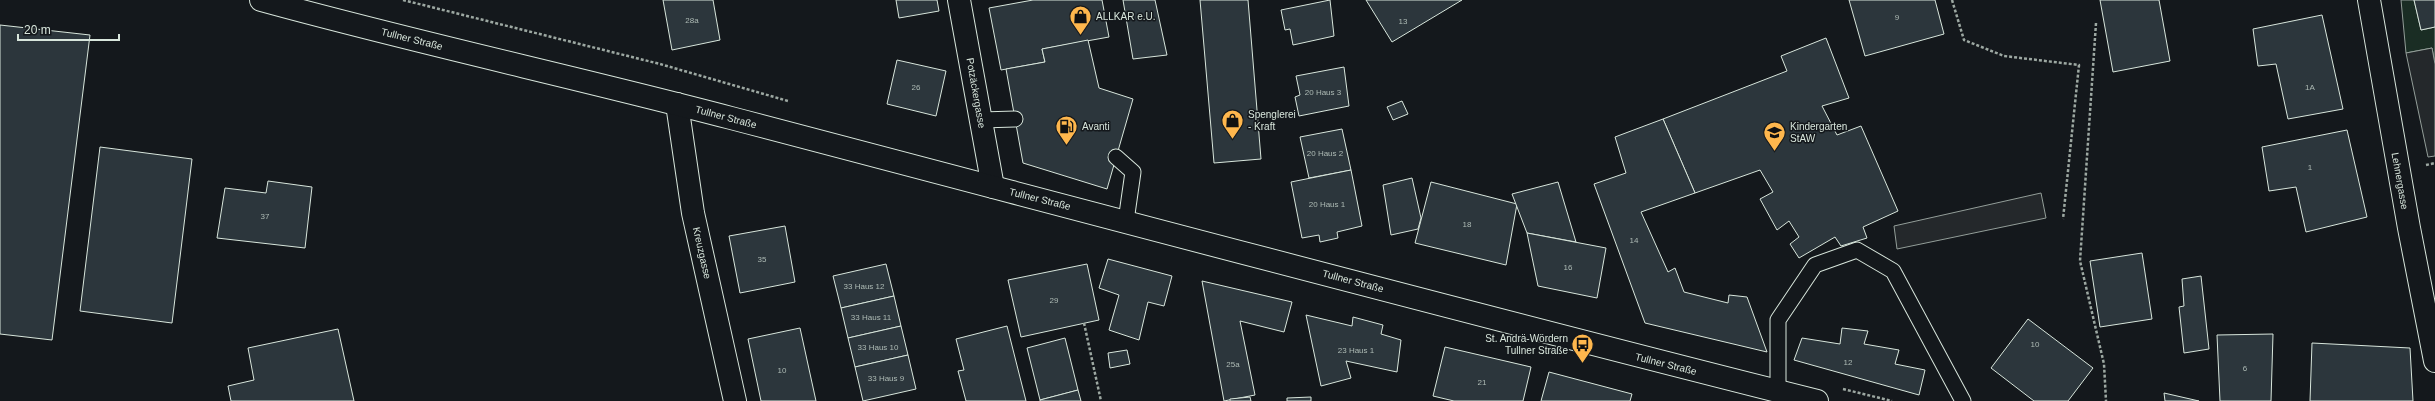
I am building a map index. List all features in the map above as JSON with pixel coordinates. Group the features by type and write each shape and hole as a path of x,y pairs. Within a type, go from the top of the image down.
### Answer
{"main road":[{"name":"Tullner Straße","path":"262,0 314,8 1126,221 1586,344 1817,401"},
{"name":"Potzäckergasse","path":"959,0 993,187"},
{"name":"Lehnergasse","path":"2369,0 2409,228 2435,361"},
{"name":"Kreuzgasse","path":"677,104 693,213 735,401"}],"lane":[{"path":"981,120 1015,119"},
{"path":"1116,157 1133,172 1126,221"},
{"path":"1778,391 1778,320 1815,265 1857,250 1893,271 1963,401"}],"path":[{"path":"1952,0 1964,40 2004,56 2079,65 2063,219"},
{"path":"2096,22 2080,261 2104,364 2106,401"},
{"path":"1084,323 1101,401"}],"green space":[{"path":"2401,0 2414,0 2421,30 2435,27 2435,64 2432,48 2406,53"}],"shaded area":[{"path":"2432,48 2435,64 2435,156 2428,157 2406,53"},
{"path":"2041,193 2046,218 1897,249 1894,226"}],"building":[{"path":"663,0 713,0 720,40 672,50"},
{"path":"896,0 937,0 939,11 899,18"},
{"path":"1033,0 1102,0 1109,37 1042,49 1045,62 1001,70 989,8"},
{"path":"1123,0 1155,0 1167,55 1133,59"},
{"path":"1200,0 1248,0 1261,159 1214,163"},
{"path":"1330,0 1334,36 1293,45 1290,29 1285,30 1281,10"},
{"path":"1366,0 1462,0 1392,42"},
{"path":"1849,0 1935,0 1944,34 1865,56"},
{"path":"2100,0 2159,0 2170,61 2113,72"},
{"path":"2414,0 2435,0 2435,27 2421,30"},
{"path":"2322,15 2343,109 2288,119 2276,64 2258,66 2253,29"},
{"path":"0,25 90,35 52,340 0,334"},
{"name":"Kindergarten StAW","path":"1826,38 1849,98 1822,106 1837,135 1861,126 1898,211 1863,227 1867,238 1841,246 1835,237 1799,258 1790,244 1799,237 1789,221 1777,230 1760,199 1773,192 1760,170 1695,193 1663,119 1787,71 1781,56"},
{"path":"1088,40 1099,88 1133,99 1107,189 1023,163 1006,69 1045,62 1042,49"},
{"path":"897,60 946,71 936,116 887,104"},
{"path":"1344,67 1349,106 1299,116 1295,97 1300,95 1296,76"},
{"path":"1402,101 1408,114 1393,120 1387,107"},
{"path":"1663,119 1695,193 1641,212 1668,272 1675,268 1684,292 1728,303 1729,295 1747,297 1767,352 1645,323 1594,184 1626,173 1615,137"},
{"path":"1342,129 1351,170 1309,178 1300,137"},
{"path":"2347,130 2367,217 2306,232 2296,187 2269,191 2262,147"},
{"path":"100,147 192,159 172,323 80,311"},
{"path":"1351,170 1362,226 1337,232 1338,238 1320,242 1319,235 1302,238 1291,182"},
{"path":"1412,178 1421,218 1418,229 1391,235 1383,185"},
{"path":"268,181 312,187 305,248 217,238 225,188 266,193"},
{"path":"1431,182 1517,204 1506,265 1415,243"},
{"path":"1558,182 1576,242 1527,233 1512,194"},
{"path":"785,226 795,282 740,293 729,236"},
{"path":"1527,233 1606,248 1597,298 1538,286"},
{"path":"2142,253 2152,319 2100,327 2090,261"},
{"path":"1108,259 1172,276 1164,306 1148,302 1139,340 1109,330 1119,295 1099,288"},
{"path":"886,264 894,296 841,308 833,276"},
{"path":"1087,264 1099,320 1021,337 1008,280"},
{"path":"2201,276 2209,349 2184,353 2179,307 2184,306 2182,279"},
{"path":"1202,281 1292,302 1284,332 1240,321 1255,395 1224,401"},
{"path":"894,296 901,326 848,338 841,308"},
{"path":"1306,315 1352,326 1353,317 1383,325 1381,334 1401,340 1397,372 1346,361 1351,378 1321,386"},
{"path":"2028,319 2093,368 2068,401 2034,401 1991,368"},
{"path":"901,326 908,355 855,367 848,338"},
{"path":"1007,326 1026,401 966,401 958,371 964,370 956,339"},
{"path":"800,328 816,401 761,401 748,339"},
{"path":"1842,328 1868,331 1864,344 1899,350 1895,364 1925,370 1919,395 1794,360 1802,338 1840,344"},
{"path":"338,329 354,401 231,401 228,386 254,380 248,348"},
{"path":"2273,334 2271,401 2220,401 2217,335"},
{"path":"1065,338 1078,390 1040,400 1027,348"},
{"path":"2312,343 2410,348 2413,401 2310,401"},
{"path":"1445,347 1531,367 1523,401 1454,401 1433,396"},
{"path":"1127,350 1130,364 1110,368 1108,353"},
{"path":"908,355 916,389 863,401 855,367"},
{"path":"1549,372 1632,394 1630,401 1541,401"},
{"path":"1078,390 1081,401 1040,401 1040,400"},
{"path":"2164,393 2199,401 2165,401"},
{"path":"1250,397 1251,401 1230,401 1230,399"},
{"path":"1311,397 1311,401 1287,401 1287,398"}],"place":[{"name":"ALLKAR e.U.","path":"1081,36"},
{"name":"Spenglerei - Kraft","path":"1232,140"},
{"name":"Avanti","path":"1066,146"},
{"name":"Kindergarten StAW","path":"1775,152"},
{"name":"St. Andrä-Wördern Tullner Straße","path":"1583,364"}]}
